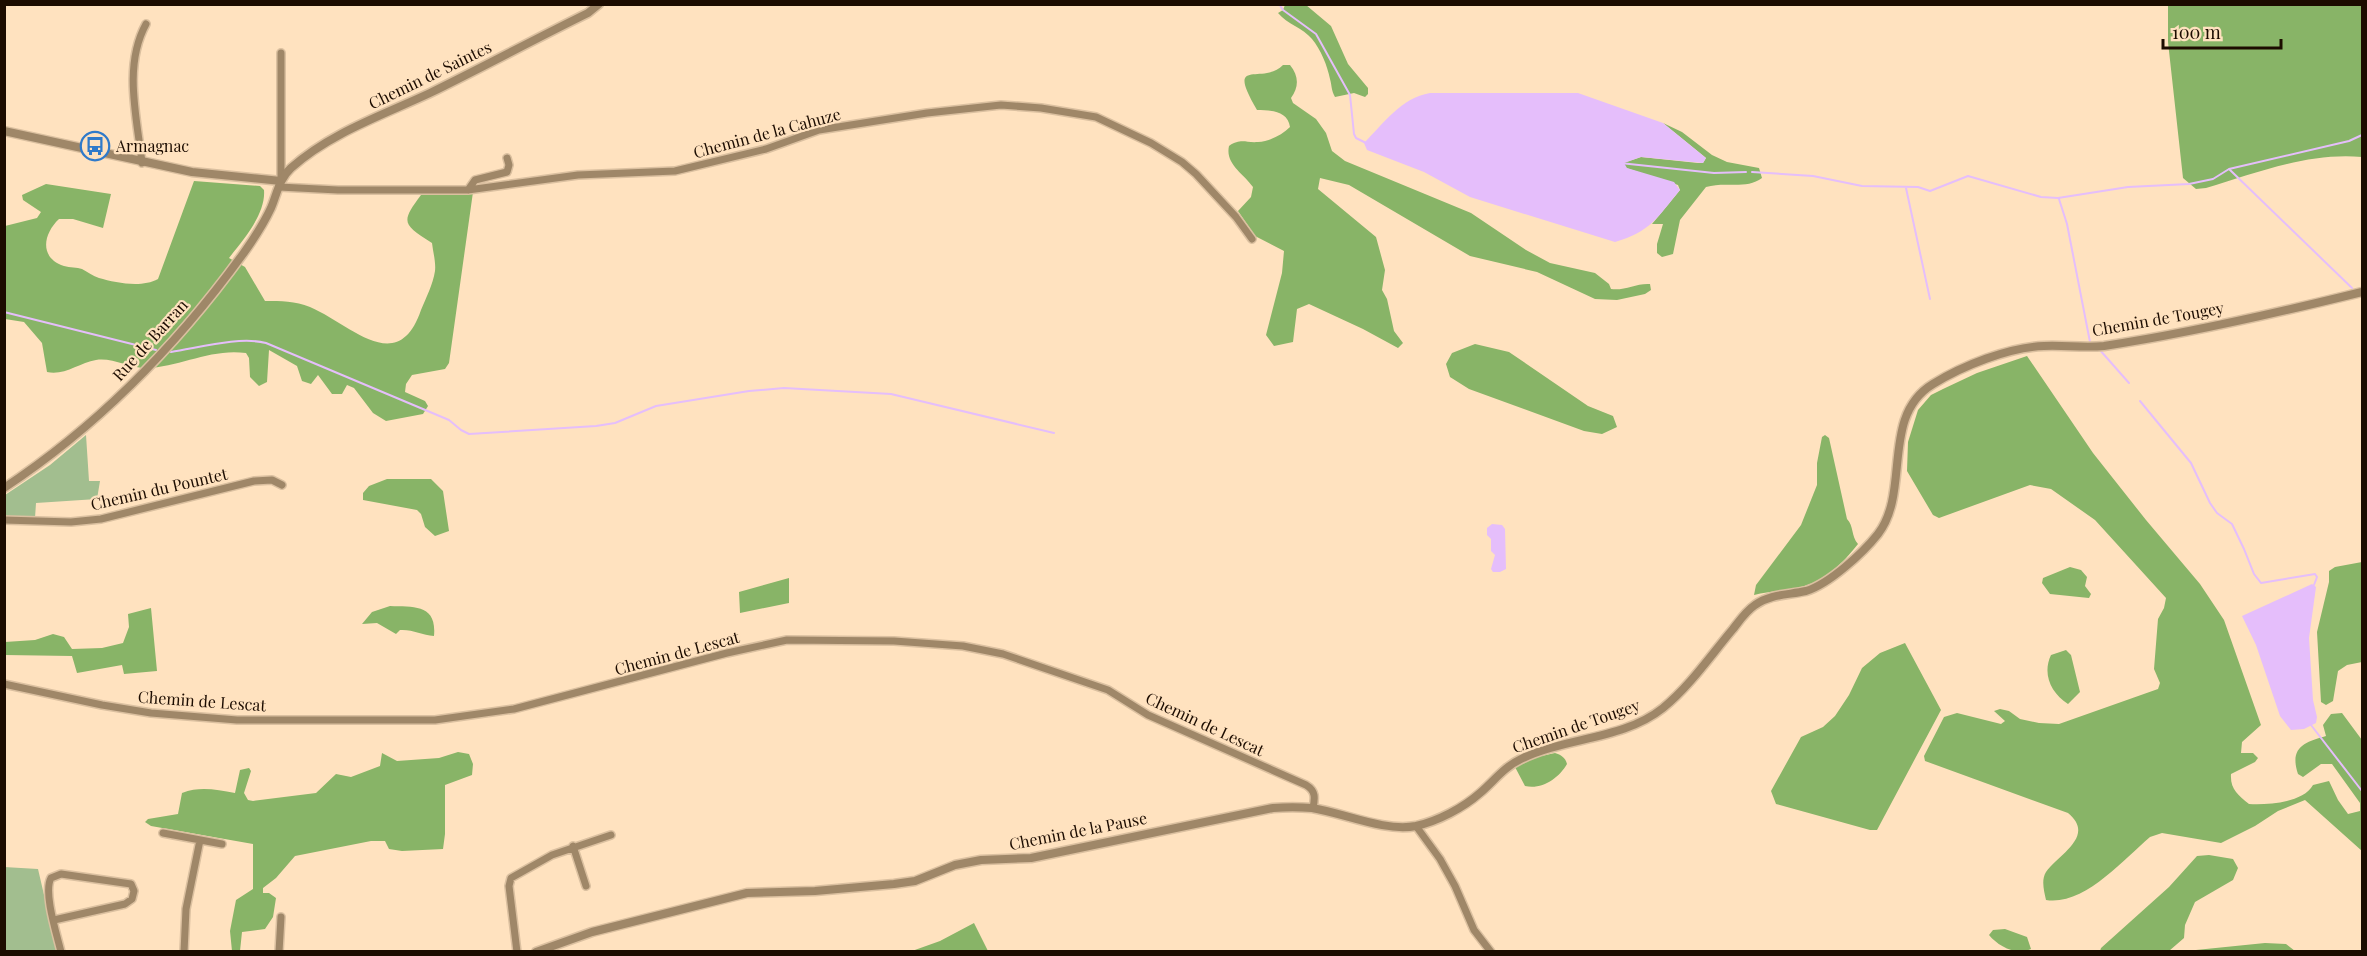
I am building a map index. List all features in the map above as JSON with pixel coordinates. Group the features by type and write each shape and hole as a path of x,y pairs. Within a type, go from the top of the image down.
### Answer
{"street":[{"name":"Chemin de Saintes","path":"280,184 289,170 321,145 468,74 588,13 599,4"},
{"path":"142,163 133,70 138,39 146,24"},
{"path":"4,131 142,163 280,184 281,53"},
{"name":"Chemin de la Cahuze","path":"280,184 338,190 468,189 578,176 675,171 766,149 819,130 927,113 1001,105 1041,108 1096,117 1152,143 1196,174 1236,217 1252,239"},
{"path":"468,189 475,180 507,172 509,165 507,158"},
{"name":"Rue de Barran","path":"4,489 83,431 168,346 241,256 262,225 280,184"},
{"name":"Chemin de Tougey","path":"1416,826 1450,813 1470,801 1517,761 1533,754 1619,730 1644,720 1677,694 1751,608 1771,597 1815,587 1844,568 1877,536 1886,521 1892,506 1900,441 1907,414 1928,386 1980,362 2028,347 2101,346 2279,313 2362,292"},
{"name":"Chemin du Pountet","path":"4,520 62,522 101,519 254,481 272,480 282,485"},
{"name":"Chemin de Lescat","path":"4,684 151,713 237,720 435,720 514,709 727,653 787,640 894,641 963,646 1003,654 1108,690 1148,715 1306,785 1311,788 1315,796 1313,808"},
{"name":"Chemin de la Pause","path":"536,951 592,932 747,893 815,891 894,884 981,860 1031,858 1254,811 1291,807 1313,808 1398,828 1416,826"},
{"path":"1416,826 1450,877 1474,930 1491,951"},
{"path":"163,832 222,844"},
{"path":"517,951 509,886 511,878 552,855 611,835"},
{"path":"184,951 186,909 200,840"},
{"path":"573,846 586,886"},
{"path":"54,920 125,904 134,896 133,887 131,884 61,874 54,876 48,883 48,889 54,920 61,951"},
{"path":"279,951 281,917"}],"green space":[{"path":"1285,5 1306,5 1331,26 1348,64 1368,88 1368,94 1365,97 1354,93 1335,97 1325,63 1315,43 1308,35 1278,13"},
{"path":"2168,5 2362,5 2362,157 2342,156 2303,161 2196,189 2183,178 2168,42"},
{"path":"1283,65 1290,65 1296,77 1297,86 1291,98 1293,103 1316,119 1326,133 1332,151 1345,161 1471,213 1526,250 1550,263 1595,273 1609,284 1611,289 1650,284 1651,290 1645,294 1617,300 1595,299 1537,272 1470,256 1349,185 1320,178 1318,189 1376,237 1385,270 1382,290 1387,299 1394,331 1403,343 1398,348 1309,304 1297,309 1293,342 1274,346 1266,335 1282,273 1284,251 1255,236 1238,211 1251,197 1253,187 1232,163 1228,152 1229,146 1240,141 1267,140 1280,135 1290,127 1289,122 1282,115 1273,111 1257,110 1245,83 1246,77 1250,75 1275,71"},
{"path":"1663,123 1682,132 1712,155 1727,162 1759,168 1762,178 1749,184 1706,187 1680,220 1673,254 1662,257 1657,253 1657,244 1663,224 1652,224 1680,190 1678,185 1626,168 1623,163 1641,157 1698,163 1703,163 1706,158"},
{"path":"194,181 260,186 264,190 264,199 257,217 247,235 229,258 245,267 265,301 288,302 310,307 357,333 386,343 400,341 411,330 429,291 435,271 432,243 410,227 408,217 410,212 421,195 473,192 449,363 445,369 412,375 406,384 405,392 425,401 428,406 423,414 386,421 373,413 354,388 347,385 342,394 332,394 318,375 311,384 302,381 297,366 269,350 267,382 259,386 250,377 249,358 246,353 233,352 146,368 102,359 65,371 47,372 42,343 24,322 5,319 5,226 37,218 41,212 23,200 22,195 46,184 111,194 103,228 73,219 59,219 47,238 47,252 56,262 66,267 82,269 99,278 137,284 158,279"},
{"path":"1475,344 1509,352 1588,406 1613,416 1617,427 1602,434 1584,431 1469,389 1450,377 1446,364 1452,353"},
{"path":"2027,356 2093,453 2200,584 2224,620 2261,725 2242,742 2241,753 2253,753 2258,758 2255,762 2231,774 2232,784 2236,791 2249,804 2275,803 2301,796 2313,785 2329,781 2348,814 2360,811 2360,803 2332,764 2321,764 2303,777 2298,774 2296,765 2297,752 2301,747 2326,736 2323,725 2331,714 2342,713 2362,740 2362,851 2305,800 2278,811 2255,826 2221,843 2162,833 2150,837 2115,869 2088,889 2060,900 2046,900 2043,886 2044,875 2077,837 2076,821 2068,813 1925,761 1924,756 1944,717 1957,713 2001,724 2005,721 1994,711 2000,709 2009,711 2020,719 2059,724 2158,689 2160,683 2154,669 2158,619 2166,598 2095,520 2051,489 2030,485 1939,518 1933,515 1907,471 1908,442 1918,410 1931,395 1977,373"},
{"path":"86,435 89,481 100,481 97,499 36,503 35,518 5,516 5,495 50,465"},
{"path":"1825,435 1829,438 1847,519 1858,544 1826,576 1810,584 1754,595 1756,585 1801,525 1817,485 1817,463 1822,437"},
{"path":"387,479 431,479 443,491 449,531 435,536 425,527 421,514 417,510 363,500 363,493 369,486"},
{"path":"2362,562 2362,662 2347,665 2338,671 2333,701 2326,705 2321,702 2317,632 2329,582 2329,571 2335,567"},
{"path":"2070,567 2081,570 2087,577 2085,586 2091,594 2089,598 2050,594 2042,583 2043,578"},
{"path":"789,578 789,603 740,613 739,592"},
{"path":"390,606 415,607 428,613 432,618 434,636 404,630 396,634 377,623 362,624 372,612"},
{"path":"151,608 157,671 124,674 122,665 77,673 72,656 5,655 5,642 35,640 53,634 64,637 72,649 102,648 123,643 129,627 128,614"},
{"path":"1905,643 1941,710 1877,830 1776,804 1771,791 1801,737 1823,727 1835,716 1849,695 1862,668 1880,653"},
{"path":"2066,650 2071,655 2080,692 2068,704 2053,689 2047,669 2051,655"},
{"path":"458,752 469,754 473,764 472,775 445,785 443,849 402,851 389,849 385,841 371,841 295,856 276,878 263,888 263,893 269,893 276,898 273,917 265,929 242,932 240,951 232,951 230,931 236,900 253,889 253,844 151,826 145,822 148,819 178,814 182,793 202,789 235,793 240,770 249,768 251,771 244,793 248,800 253,801 316,793 336,774 351,777 380,766 382,753 397,761 439,758"},
{"path":"1555,753 1567,764 1559,774 1544,784 1525,786 1515,767 1537,757"},
{"path":"2209,855 2233,859 2238,868 2233,880 2195,902 2185,925 2184,938 2169,951 2100,951 2169,887 2197,856"},
{"path":"4,867 38,869 57,951 5,951"},
{"path":"974,923 988,951 912,951 940,941"},
{"path":"2005,929 2027,937 2031,949 2013,951 1997,943 1989,935 1993,930"},
{"path":"2265,943 2286,944 2295,951 2186,951"}],"shaded area":[{"path":"1430,93 1578,93 1663,123 1706,158 1703,163 1641,157 1624,163 1627,168 1674,182 1680,190 1659,216 1645,228 1615,242 1470,197 1424,172 1367,150 1364,143 1394,112 1410,100"},
{"path":"1492,524 1502,525 1505,529 1506,569 1500,572 1493,572 1491,569 1495,555 1491,551 1491,539 1487,535 1487,528"},
{"path":"2312,584 2316,587 2309,638 2313,700 2317,717 2316,723 2304,729 2291,730 2280,716 2256,645 2242,616"}],"waterway":[{"path":"1279,4 1283,10 1316,34 1350,95 1354,134 1356,138 1366,143"},
{"path":"1752,172 1813,176 1862,186 1918,187 1930,191 1968,176 2041,197 2058,198 2128,187 2189,184 2213,179 2229,169 2349,141 2362,135"},
{"path":"1620,163 1714,173 1746,172"},
{"path":"2229,169 2352,288"},
{"path":"1906,188 1930,299"},
{"path":"2059,199 2067,224 2090,342"},
{"path":"4,312 156,350"},
{"path":"171,352 218,343 244,341 266,343 449,420 469,434 596,426 615,423 656,406 749,391 784,388 891,394 1054,433"},
{"path":"2099,349 2129,383"},
{"path":"2140,401 2191,463 2217,513 2232,524 2254,574 2261,583 2315,574 2317,577 2314,585"},
{"path":"2311,725 2362,791"}],"place":[{"name":"Armagnac","path":"95,146"}]}
